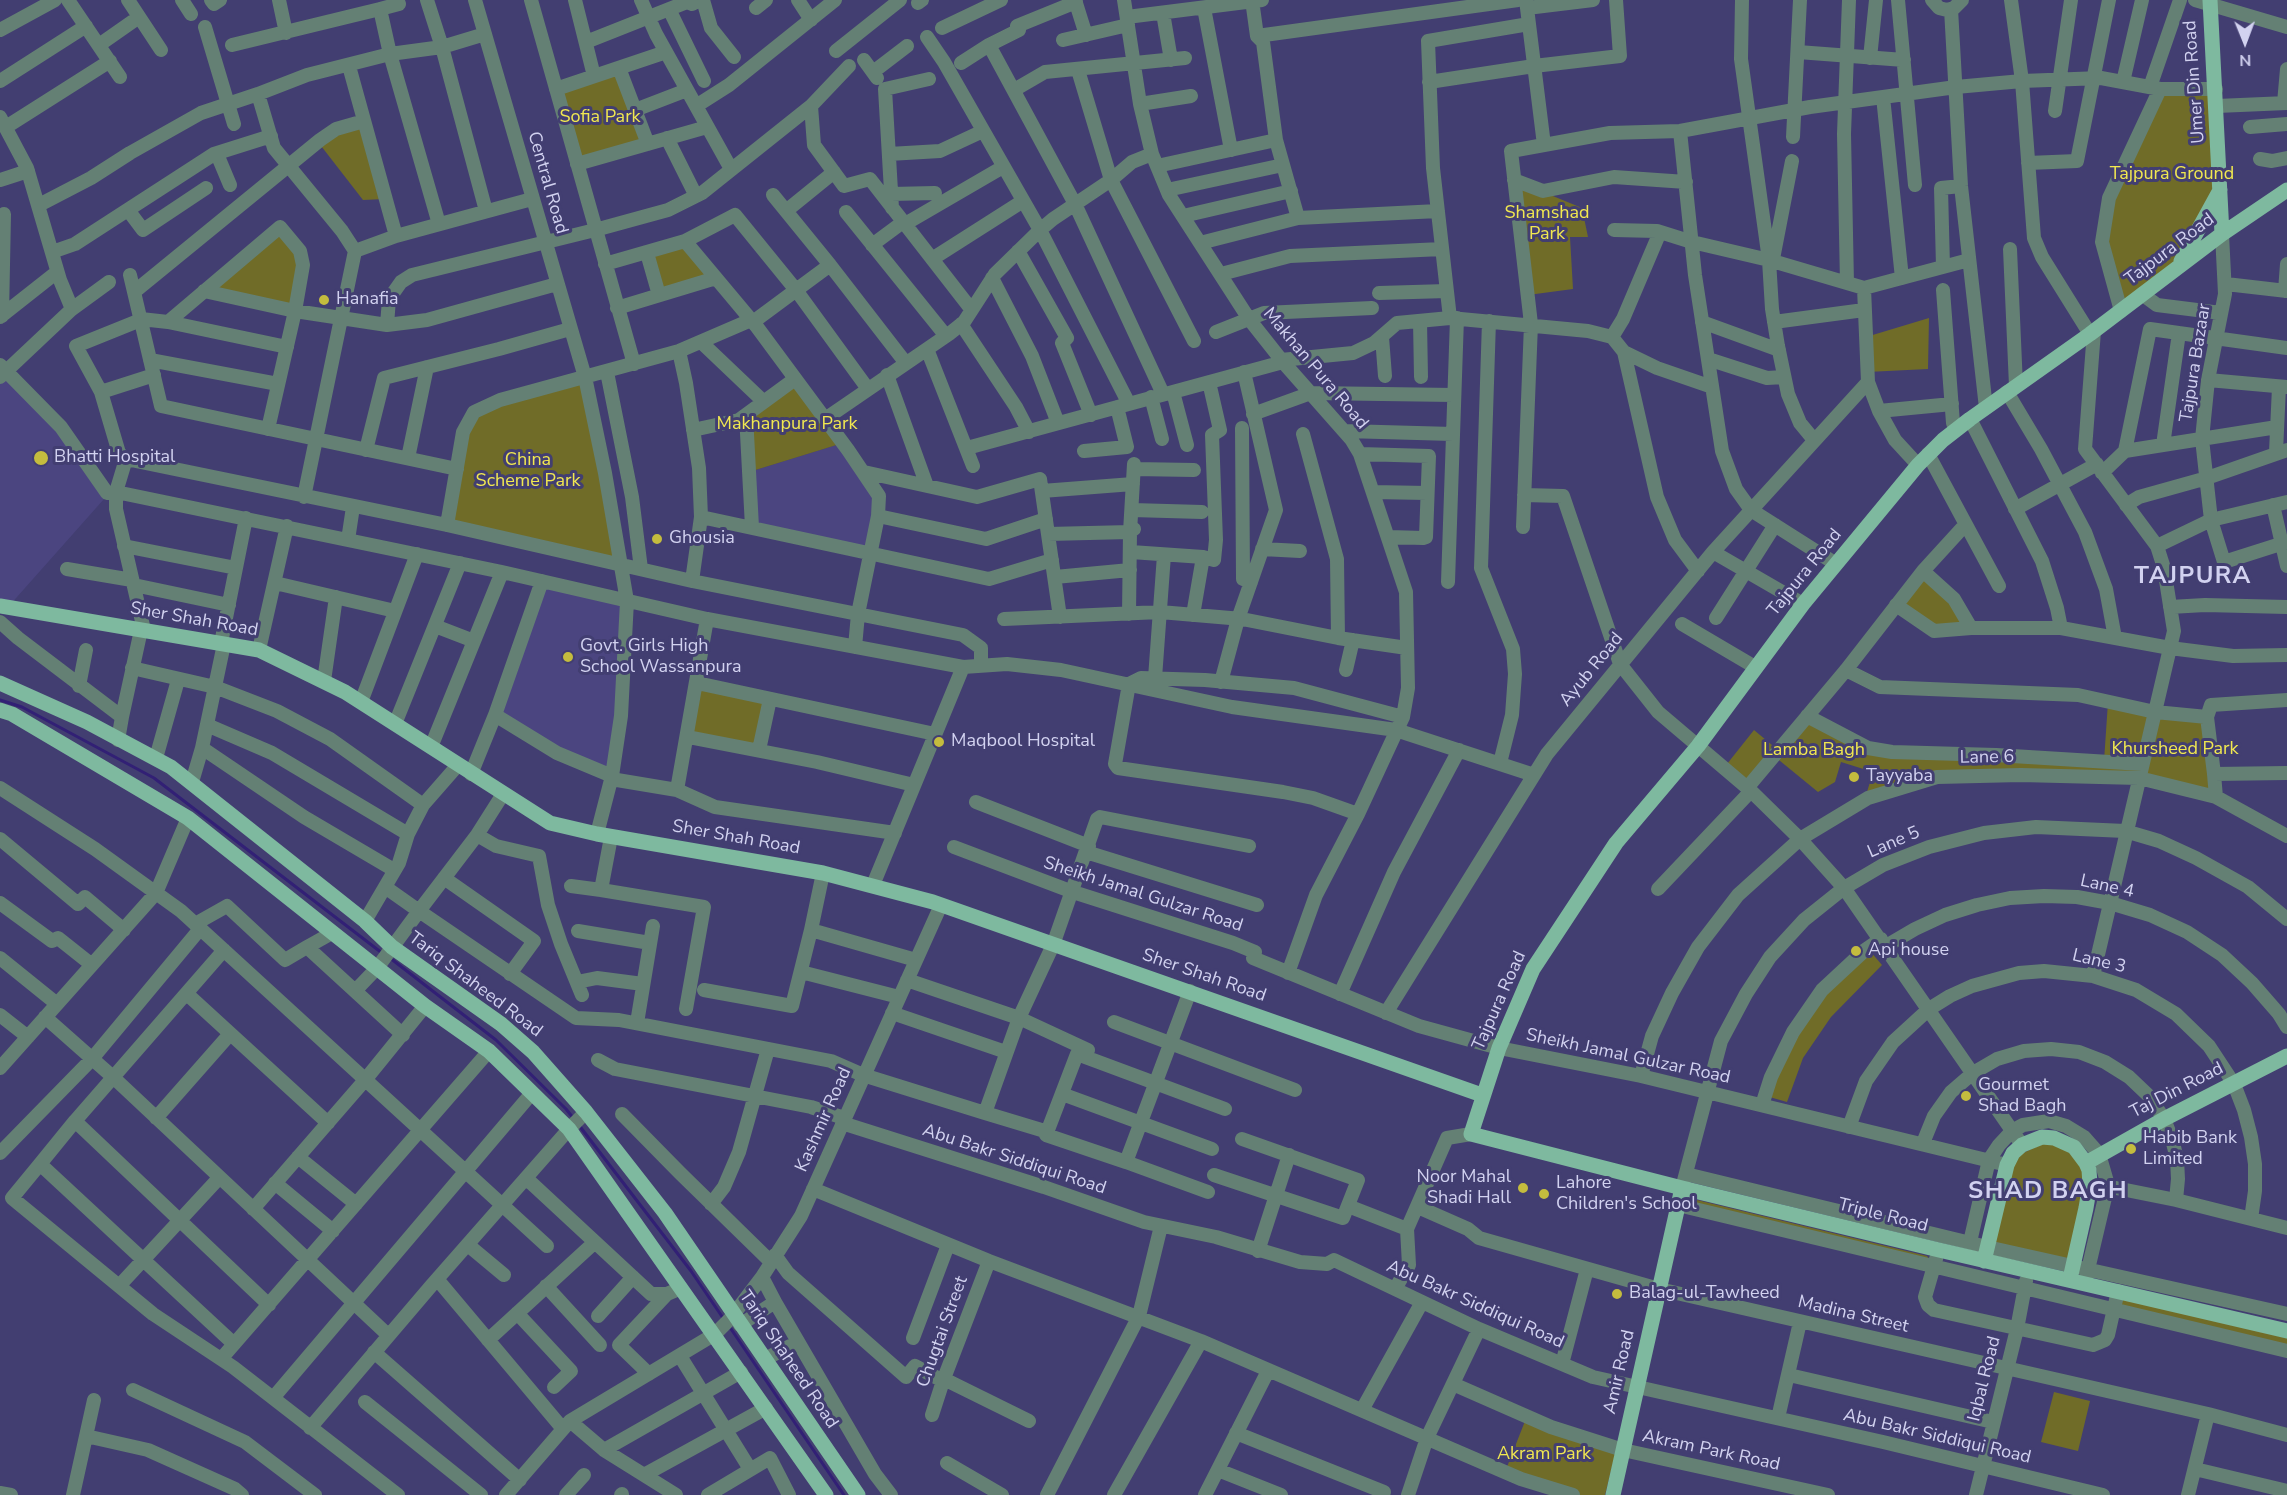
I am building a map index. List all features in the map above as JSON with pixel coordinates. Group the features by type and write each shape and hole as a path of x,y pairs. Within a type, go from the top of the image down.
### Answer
{"main road":[{"name":"Umer Din Road","path":"2210,3 2222,234"},
{"path":"2179,266 2221,187"},
{"name":"Tajpura Road","path":"1471,1134 1499,1048 1533,969 1609,852 1698,746 1803,604 1923,460 1970,419 2121,311 2222,234 2287,190"},
{"name":"Sher Shah Road","path":"0,606 259,650 324,681 361,702 550,823 604,835 823,873 873,885 941,905 1482,1095"},
{"name":"Tariq Shaheed Road","path":"0,683 87,722 156,758 192,782 365,921 391,948 501,1024 533,1052 578,1120 674,1291 715,1334 826,1495"},
{"name":"Tariq Shaheed Road","path":"0,710 21,719 188,818 425,1006 489,1051 532,1094 578,1120 665,1213 734,1319 765,1359 858,1495"},
{"name":"Taj Din Road","path":"2093,1159 2164,1119 2287,1056"},
{"name":"Triple Road","path":"1471,1134 1684,1181 1939,1250 1986,1254 2028,1271 2079,1275 2118,1291 2287,1331"},
{"path":"1986,1254 2007,1165 2013,1153 2022,1145 2042,1137 2054,1137 2093,1159 2079,1275"},
{"name":"Amir Road","path":"1613,1495 1684,1181"}],"street":[{"path":"0,30 55,0"},
{"path":"68,0 120,77"},
{"path":"128,0 161,50"},
{"path":"182,0 191,14"},
{"path":"211,0 214,4 220,0"},
{"path":"279,0 286,33"},
{"path":"232,45 399,4 397,0"},
{"path":"427,0 486,211"},
{"name":"Central Road","path":"475,0 585,377 605,473 627,601 621,716 604,835 602,890"},
{"path":"531,0 634,364"},
{"path":"641,0 666,52 731,169"},
{"path":"586,42 694,0 711,28 734,57"},
{"path":"798,0 811,20"},
{"path":"696,106 729,85 835,0"},
{"path":"836,51 900,0"},
{"path":"942,28 1000,0"},
{"name":"Makhan Pura Road","path":"1124,0 1140,104 1154,160 1167,190 1249,319 1282,361 1345,431 1360,453 1406,592 1408,688 1399,723 1358,814 1316,895 1288,973"},
{"path":"1064,40 1163,13 1255,0 1257,36 1263,42 1276,140 1298,218"},
{"path":"1257,36 1524,3 1593,0"},
{"path":"1429,82 1620,56 1616,0"},
{"path":"1742,0 1741,59 1770,260 1774,322 1788,394 1800,423 1814,440"},
{"path":"1793,137 1800,0"},
{"path":"1847,283 1844,134 1850,0"},
{"path":"1870,58 1876,0"},
{"path":"1898,0 1915,185"},
{"path":"1932,0 1939,8 1957,5 1956,87 1961,186 1986,408"},
{"path":"2011,0 2022,81 2034,238 2037,249 2092,332 2085,449 2157,546 2164,568 2174,631 2125,831 2093,976"},
{"path":"2055,111 2071,0"},
{"path":"2028,163 2078,161 2109,0"},
{"path":"2123,82 2142,0"},
{"path":"2121,311 2102,242 2109,198 2155,88 2180,0"},
{"path":"2195,0 2287,27"},
{"path":"579,1 594,76"},
{"path":"961,63 1018,30 1017,26 1075,1 1086,35"},
{"path":"1524,3 1529,24 1544,145"},
{"path":"1204,8 1230,150"},
{"path":"380,9 390,54 439,224"},
{"path":"669,9 704,81"},
{"path":"1014,90 1045,72 1178,59 1163,13"},
{"path":"99,45 139,17"},
{"path":"1448,582 1454,318 1447,291 1432,168 1428,41 1529,24"},
{"path":"0,81 86,26"},
{"path":"205,27 234,124"},
{"path":"39,205 91,178 201,113 229,105 307,75 350,66 390,54 442,47 484,34"},
{"path":"927,38 944,62 1040,230 1123,406 1128,447 1084,451"},
{"path":"989,45 1075,204 1186,445"},
{"path":"873,72 907,46"},
{"path":"556,89 666,52"},
{"path":"1798,52 1904,60"},
{"path":"864,60 885,89 892,201"},
{"path":"72,309 57,272 28,171 3,122 110,61"},
{"path":"350,66 396,236"},
{"path":"387,326 389,298 401,282 412,275 668,210 696,196 811,106 849,66"},
{"path":"619,68 648,144"},
{"path":"2217,106 2285,103 2287,69"},
{"path":"1078,70 1110,180 1194,341"},
{"path":"885,89 929,79"},
{"path":"1523,527 1531,324 1511,151 1610,133 1680,131 1846,102 1956,87 2022,81 2093,79 2155,88 2216,89"},
{"path":"635,110 687,90"},
{"path":"258,94 274,148 355,250 304,497"},
{"path":"1140,104 1191,96"},
{"path":"1883,97 1902,278"},
{"path":"811,106 814,146 844,186 870,179 892,201 904,223 970,309"},
{"path":"134,291 288,165 336,129 364,121"},
{"path":"2250,127 2287,124"},
{"path":"577,164 707,127"},
{"path":"889,154 940,152 983,131"},
{"path":"1680,131 1702,322 1722,452 1736,489 1751,510 1836,564"},
{"path":"52,252 75,244 217,154 270,136"},
{"path":"667,138 696,196"},
{"path":"825,419 961,324 992,278 1040,230 1132,162 1230,150 1276,140"},
{"path":"217,154 230,185"},
{"path":"2260,159 2272,161 2287,158"},
{"path":"1770,260 1792,161"},
{"path":"1167,190 1283,165"},
{"path":"872,245 904,223 1004,167"},
{"path":"0,180 28,171"},
{"path":"786,211 834,172"},
{"path":"1514,180 1543,191 1614,177 1686,182"},
{"path":"1943,267 1941,188 1961,186"},
{"path":"128,210 143,230 206,188"},
{"path":"1183,216 1291,191"},
{"path":"892,201 935,193"},
{"path":"773,195 831,265 905,362"},
{"path":"355,250 396,236 532,199"},
{"path":"932,259 1023,201"},
{"path":"1200,243 1298,218 1438,211"},
{"path":"846,212 946,336"},
{"path":"1,317 4,214"},
{"path":"605,264 685,241 735,215 796,290 868,389"},
{"path":"168,322 279,227 300,251 303,264 296,311 268,429"},
{"path":"1614,230 1660,232 1770,260 1864,288 1969,260"},
{"path":"1612,337 1623,319 1660,232"},
{"name":"Tajpura Bazaar","path":"2222,234 2226,284 2208,380 2202,439 2211,520 2224,562 2284,543"},
{"path":"685,241 752,321 864,472 879,496 879,516 858,614 855,647"},
{"path":"1221,274 1290,256 1442,249"},
{"path":"2010,249 2012,389 2085,532 2106,589 2115,638"},
{"path":"1018,251 1067,338 1062,343 1091,415"},
{"path":"647,253 659,295"},
{"path":"2226,284 2286,291 2287,264"},
{"path":"447,525 463,432 474,412 500,400 679,351 752,321 831,265"},
{"path":"1,317 57,272"},
{"path":"130,275 161,406 457,469"},
{"path":"617,308 716,278"},
{"path":"992,278 1032,356 1058,423"},
{"path":"109,282 72,309 2,371 61,427 107,493 116,492 287,526 707,619 963,667 1007,664 1050,669 1232,707 1399,723"},
{"path":"204,291 296,311 387,326 427,320 557,284"},
{"path":"1864,288 1868,382 1879,411 1895,440 1923,460 1965,525 1999,586"},
{"path":"1943,290 1953,423 1957,429"},
{"path":"1379,293 1447,291"},
{"path":"2142,294 2157,305 2221,313"},
{"path":"1216,332 1264,313 1372,308"},
{"path":"1774,322 1864,310"},
{"path":"967,448 1282,361 1353,353 1374,343 1397,323 1454,318 1588,331 1612,337 1623,352 1657,497 1675,540 1698,571"},
{"path":"287,347 168,322 139,320 76,346 101,392 119,453 126,459 447,525 692,581 963,635 981,648 981,665"},
{"path":"1420,321 1421,376"},
{"path":"1489,321 1481,568 1513,650 1515,674 1512,715 1500,763"},
{"path":"1702,322 1779,350"},
{"path":"961,324 1016,407 1029,432"},
{"path":"366,450 384,378 570,328"},
{"path":"2125,451 2150,329 2287,348"},
{"path":"2163,445 2179,333"},
{"path":"1382,337 1385,376"},
{"path":"701,342 763,401"},
{"path":"927,349 973,466"},
{"path":"679,351 699,468 701,517 692,581"},
{"path":"1623,352 1657,368 1712,387"},
{"path":"1708,359 1767,378 1784,377"},
{"path":"150,360 278,384"},
{"path":"408,458 427,367"},
{"path":"607,372 632,497 641,569"},
{"path":"1221,682 1238,619 1276,510 1244,372"},
{"path":"101,392 154,375"},
{"path":"887,375 927,486"},
{"path":"693,430 739,420 795,379"},
{"path":"2126,505 2139,497 2206,478 2282,451 2277,427 2283,387 2208,380"},
{"path":"1131,552 1203,557 1214,560 1216,540 1212,434 1220,431 1209,382"},
{"name":"Ayub Road","path":"1386,1013 1547,754 1713,552 1868,382"},
{"path":"1253,414 1311,393 1454,395"},
{"path":"1162,394 1162,439"},
{"path":"1879,411 1952,404"},
{"path":"746,415 752,527"},
{"path":"1970,419 2042,561 2061,628"},
{"path":"2015,509 2060,484 2099,469 2125,451 2277,427"},
{"path":"1242,428 1243,579 1251,582"},
{"path":"1345,431 1453,434"},
{"path":"1303,434 1337,559 1338,638"},
{"path":"1360,453 1427,455 1429,458 1425,538 1389,537"},
{"path":"118,740 142,630 116,509 116,492 126,459"},
{"path":"1129,614 1134,467 1194,470"},
{"path":"864,472 977,497 1040,479 1060,617"},
{"path":"1042,491 1133,484"},
{"path":"1373,492 1426,494"},
{"path":"1524,495 1563,496 1620,664 1658,712 1749,789 1800,839 1844,888 2022,1145"},
{"path":"2157,546 2211,520 2287,502"},
{"path":"2272,505 2284,543 2287,566"},
{"path":"348,540 352,507"},
{"path":"1132,510 1202,512"},
{"path":"879,516 986,539 1046,519"},
{"path":"701,517 989,579 1052,560"},
{"path":"192,782 215,687 246,518"},
{"path":"1716,618 1774,525"},
{"path":"1658,889 1749,789 1923,571 1965,525"},
{"path":"259,650 287,526"},
{"path":"1048,534 1132,530"},
{"path":"124,546 236,568"},
{"path":"1263,549 1300,551"},
{"path":"1713,552 1803,604"},
{"path":"361,702 417,554"},
{"path":"1155,678 1164,555"},
{"path":"1193,615 1203,557"},
{"path":"395,724 460,563"},
{"path":"68,569 229,604"},
{"path":"1055,577 1130,570"},
{"path":"1923,571 1954,599 1971,628"},
{"path":"431,747 502,572"},
{"path":"365,921 394,870 408,834 423,805 465,769 495,716 542,581"},
{"path":"274,583 395,611"},
{"path":"324,681 336,597"},
{"path":"2170,607 2205,604 2287,607"},
{"path":"1896,605 1934,631 1971,628 2061,628 2170,648 2233,656 2287,655"},
{"path":"1004,619 1160,612 1238,619 1338,638 1407,648"},
{"path":"677,790 707,619"},
{"path":"0,622 79,686 122,717"},
{"path":"1682,624 1755,667"},
{"path":"435,626 474,642"},
{"path":"1346,670 1353,640"},
{"path":"79,686 86,650"},
{"path":"873,885 963,667"},
{"path":"132,668 215,687 277,711 330,739 423,805"},
{"path":"1846,670 1880,687 2078,695 2155,712 2207,717"},
{"path":"1129,684 1141,678 1155,678 1294,688 1399,723 1459,750 1534,775"},
{"path":"156,758 178,680"},
{"path":"697,683 935,734"},
{"path":"1129,684 1115,764 1118,768 1283,792 1313,798 1358,814"},
{"path":"759,750 770,699"},
{"path":"2216,797 2207,717 2211,705 2287,700"},
{"path":"495,716 557,753 612,777 677,790 715,807 895,832"},
{"path":"1807,716 1868,748 1892,752 1996,755 2142,764"},
{"path":"207,725 272,753 408,834"},
{"path":"688,737 759,750 914,785"},
{"path":"202,748 304,817 394,870"},
{"path":"1340,994 1394,872 1459,750"},
{"path":"2214,774 2287,773"},
{"name":"Lane 6","path":"1641,1076 1652,1036 1672,993 1698,947 1738,895 1800,839 1868,798 1937,777 2021,775 2139,778 2216,797 2287,836"},
{"path":"0,788 95,849 198,926 547,1246"},
{"path":"355,991 378,967 477,835 503,794"},
{"path":"976,802 1088,849 1257,905"},
{"path":"985,1113 1019,1018 1053,945 1097,819 1100,817 1250,846"},
{"path":"0,1068 156,893 188,818"},
{"name":"Lane 5","path":"1684,1181 1722,1041 1746,994 1770,957 1804,920 1844,888 1883,865 1929,847 1984,833 2036,827 2125,831 2159,842 2196,858 2248,886 2287,919"},
{"path":"477,835 496,846 539,856 548,905 582,995"},
{"path":"0,839 78,904 85,897 123,930"},
{"name":"Sheikh Jamal Gulzar Road","path":"954,848 1073,892 1233,943 1256,952 1253,958 1419,1026 1499,1048 1641,1076 2007,1165"},
{"path":"704,990 792,1006 823,873"},
{"path":"444,878 534,941 510,974"},
{"path":"571,886 704,907 686,1009"},
{"path":"385,887 576,1018 637,1023 831,1062 863,1075 1048,1132"},
{"name":"Lane 4","path":"1762,1105 1771,1077 1793,1032 1822,990 1865,950 1945,915 1999,900 2044,896 2077,897 2110,903 2159,919 2187,932 2222,955 2252,982 2279,1014 2287,1028"},
{"path":"0,903 52,942 58,938 92,964"},
{"name":"Kashmir Road","path":"506,1495 567,1425 715,1334 734,1319 801,1216 941,905"},
{"path":"0,1153 91,1060 198,926 227,906 285,960 332,933"},
{"path":"637,1023 653,926"},
{"path":"811,930 916,960"},
{"path":"578,931 650,943"},
{"path":"307,947 403,1035"},
{"path":"224,950 12,1197 153,1314 221,1359 398,1495"},
{"path":"0,958 57,1004"},
{"name":"Lane 3","path":"1849,1126 1866,1082 1893,1042 1929,1009 1965,989 1995,978 2044,971 2093,976 2136,990 2176,1014 2209,1046 2234,1084 2252,1137 2255,1173 2251,1219"},
{"path":"801,972 899,997"},
{"path":"578,981 597,978 643,984"},
{"path":"907,980 1019,1018 1088,1050"},
{"path":"1126,1162 1190,991"},
{"path":"187,994 328,1123"},
{"path":"253,1209 365,1080 425,1006"},
{"path":"892,1013 1006,1052"},
{"path":"0,1015 28,1037"},
{"path":"45,1017 114,1078 388,1335"},
{"path":"1114,1022 1295,1090"},
{"path":"156,1118 230,1034"},
{"path":"1923,1143 1934,1116 1945,1100 1973,1072 1997,1059 2024,1051 2051,1048 2079,1052 2105,1062 2129,1077 2149,1096 2164,1119 2172,1138 2177,1159 2176,1200"},
{"path":"711,1204 724,1187 739,1152 768,1049"},
{"path":"221,1359 489,1051"},
{"path":"1208,1192 1046,1135 1077,1054 1225,1108"},
{"name":"Abu Bakr Siddiqui Road","path":"598,1060 615,1069 811,1107 843,1121 1161,1226 1216,1237 1300,1262 1327,1264 1334,1260 1479,1329 1593,1377 2103,1495"},
{"path":"273,1398 532,1094"},
{"path":"1062,1094 1212,1149"},
{"path":"622,1114 711,1204 906,1377 915,1366 1029,1420"},
{"path":"310,1428 388,1335 578,1120"},
{"path":"75,1121 269,1305"},
{"path":"1970,1242 1989,1160 2012,1131 2023,1125 2049,1121 2066,1126 2084,1137 2108,1185 2079,1275"},
{"path":"1395,1289 1409,1265 1407,1229 1447,1138 1471,1134"},
{"path":"1214,1175 1343,1218 1358,1180 1242,1139"},
{"path":"1258,1251 1289,1155"},
{"path":"298,1156 356,1204"},
{"path":"40,1164 234,1344"},
{"path":"119,1286 219,1178"},
{"path":"527,1179 651,1294 674,1291"},
{"path":"1684,1181 1943,1234 1970,1242 1986,1254 2079,1275 2287,1314"},
{"path":"275,1183 333,1231"},
{"path":"2090,1184 2108,1185 2176,1200 2287,1228"},
{"path":"813,1188 948,1245 1201,1341 1521,1479 1573,1495"},
{"path":"1678,1205 2287,1351"},
{"path":"1348,1206 1407,1229"},
{"name":"Madina Street","path":"1418,1208 1468,1229 1479,1238 1659,1289 2208,1414 2287,1435"},
{"path":"1049,1495 1138,1316 1161,1226"},
{"path":"1943,1234 1925,1297 1928,1305 1934,1310 2093,1345 2105,1340 2118,1291"},
{"path":"488,1340 595,1242"},
{"path":"468,1245 504,1275"},
{"path":"913,1338 948,1245"},
{"path":"1980,1277 1986,1254"},
{"name":"Chugtai Street","path":"932,1415 989,1261"},
{"path":"1562,1364 1587,1269"},
{"name":"Iqbal Road","path":"1976,1495 2017,1329 2028,1271"},
{"path":"598,1316 633,1277"},
{"path":"762,1277 875,1474 891,1495"},
{"path":"437,1279 488,1340 567,1425 676,1495"},
{"path":"546,1286 600,1345"},
{"path":"649,1374 619,1345 674,1291"},
{"path":"734,1319 775,1302"},
{"path":"1362,1410 1422,1302"},
{"path":"517,1313 571,1371 554,1387"},
{"path":"1778,1419 1800,1322"},
{"path":"1408,1495 1427,1438 1479,1329"},
{"path":"1114,1495 1201,1341"},
{"path":"765,1359 798,1342"},
{"path":"374,1352 520,1480"},
{"path":"680,1356 750,1469"},
{"path":"1205,1495 1268,1371"},
{"path":"604,1450 741,1372"},
{"path":"1789,1375 1993,1422"},
{"name":"Akram Park Road","path":"1453,1384 1551,1427 1623,1450 1828,1495"},
{"path":"133,1390 245,1442 315,1495"},
{"path":"74,1495 94,1400"},
{"path":"365,1402 481,1495"},
{"path":"644,1475 766,1408"},
{"path":"2188,1495 2208,1414"},
{"path":"1236,1433 1384,1492"},
{"path":"86,1436 148,1450 242,1495"},
{"path":"708,1495 770,1458 789,1495"},
{"path":"947,1463 1002,1495"},
{"path":"2194,1469 2287,1491"},
{"path":"1218,1470 1281,1495"},
{"path":"566,1495 584,1475"},
{"path":"730,1482 736,1495"},
{"path":"0,1493 11,1495"}],"shaded area":[{"name":"Bhatti Hospital","path":"7,370 61,427 104,499 9,606 0,604 0,377"},
{"path":"843,443 880,496 869,552 753,528 749,472"},
{"name":"Govt. Girls High School Wassanpura","path":"542,580 624,598 618,716 608,776 495,715"}],"green space":[{"name":"Sofia Park","path":"619,68 648,144 577,164 556,89"},
{"name":"Tajpura Ground","path":"2160,89 2216,89 2219,186 2166,275 2121,311 2102,242 2109,198"},
{"path":"364,121 385,199 363,200 318,142"},
{"name":"Shamshad Park","path":"1514,180 1582,208 1588,237 1570,237 1573,289 1528,295"},
{"path":"277,228 300,251 295,311 204,291"},
{"path":"685,241 716,278 659,295 647,253"},
{"path":"1929,318 1928,369 1867,372 1866,337"},
{"name":"China Scheme Park","path":"584,376 616,562 447,525 474,412"},
{"name":"Makhanpura Park","path":"795,379 843,443 749,472 746,415"},
{"path":"1923,571 1971,628 1940,631 1896,605"},
{"path":"697,683 770,699 759,750 688,737"},
{"path":"2108,702 2207,717 2216,797 2139,778 1937,777 1867,792 1873,772 1841,762 1835,782 1818,792 1774,756 1751,783 1727,764 1754,730 1778,750 1807,716 1868,748 2104,761"},
{"path":"1870,951 1882,965 1831,1017 1803,1058 1787,1102 1766,1096 1790,1042 1822,993"},
{"path":"2044,1143 2067,1148 2086,1173 2068,1262 1991,1245 2009,1172 2019,1155"},
{"path":"1697,1200 1927,1256 1930,1260 1694,1203"},
{"path":"2121,1299 2287,1338 2287,1348 2119,1309"},
{"path":"2054,1392 2090,1401 2078,1451 2041,1442"},
{"name":"Akram Park","path":"1527,1416 1616,1451 1605,1495 1573,1495 1505,1472"}],"waterway":[{"path":"0,700 22,707 154,778 382,953"},
{"path":"390,958 496,1040 574,1119"},
{"path":"578,1124 691,1271 723,1318"},
{"path":"729,1326 844,1495"}],"place":[{"name":"Hanafia","path":"324,300"},
{"name":"Bhatti Hospital","path":"41,458"},
{"name":"Ghousia","path":"657,539"},
{"name":"Govt. Girls High School Wassanpura","path":"568,657"},
{"name":"Maqbool Hospital","path":"939,742"},
{"name":"Tayyaba","path":"1854,777"},
{"name":"Api house","path":"1856,951"},
{"name":"Gourmet Shad Bagh","path":"1966,1096"},
{"name":"Habib Bank Limited","path":"2131,1149"},
{"name":"Noor Mahal Shadi Hall","path":"1523,1188"},
{"name":"Lahore Children's School","path":"1544,1194"},
{"name":"Balag-ul-Tawheed","path":"1617,1294"}],"district":[{"name":"TAJPURA","path":"2193,577"},
{"name":"SHAD BAGH","path":"2048,1192"}],"park label":[{"name":"Khursheed Park","path":"2175,750"},
{"name":"Lamba Bagh","path":"1814,751"}]}
